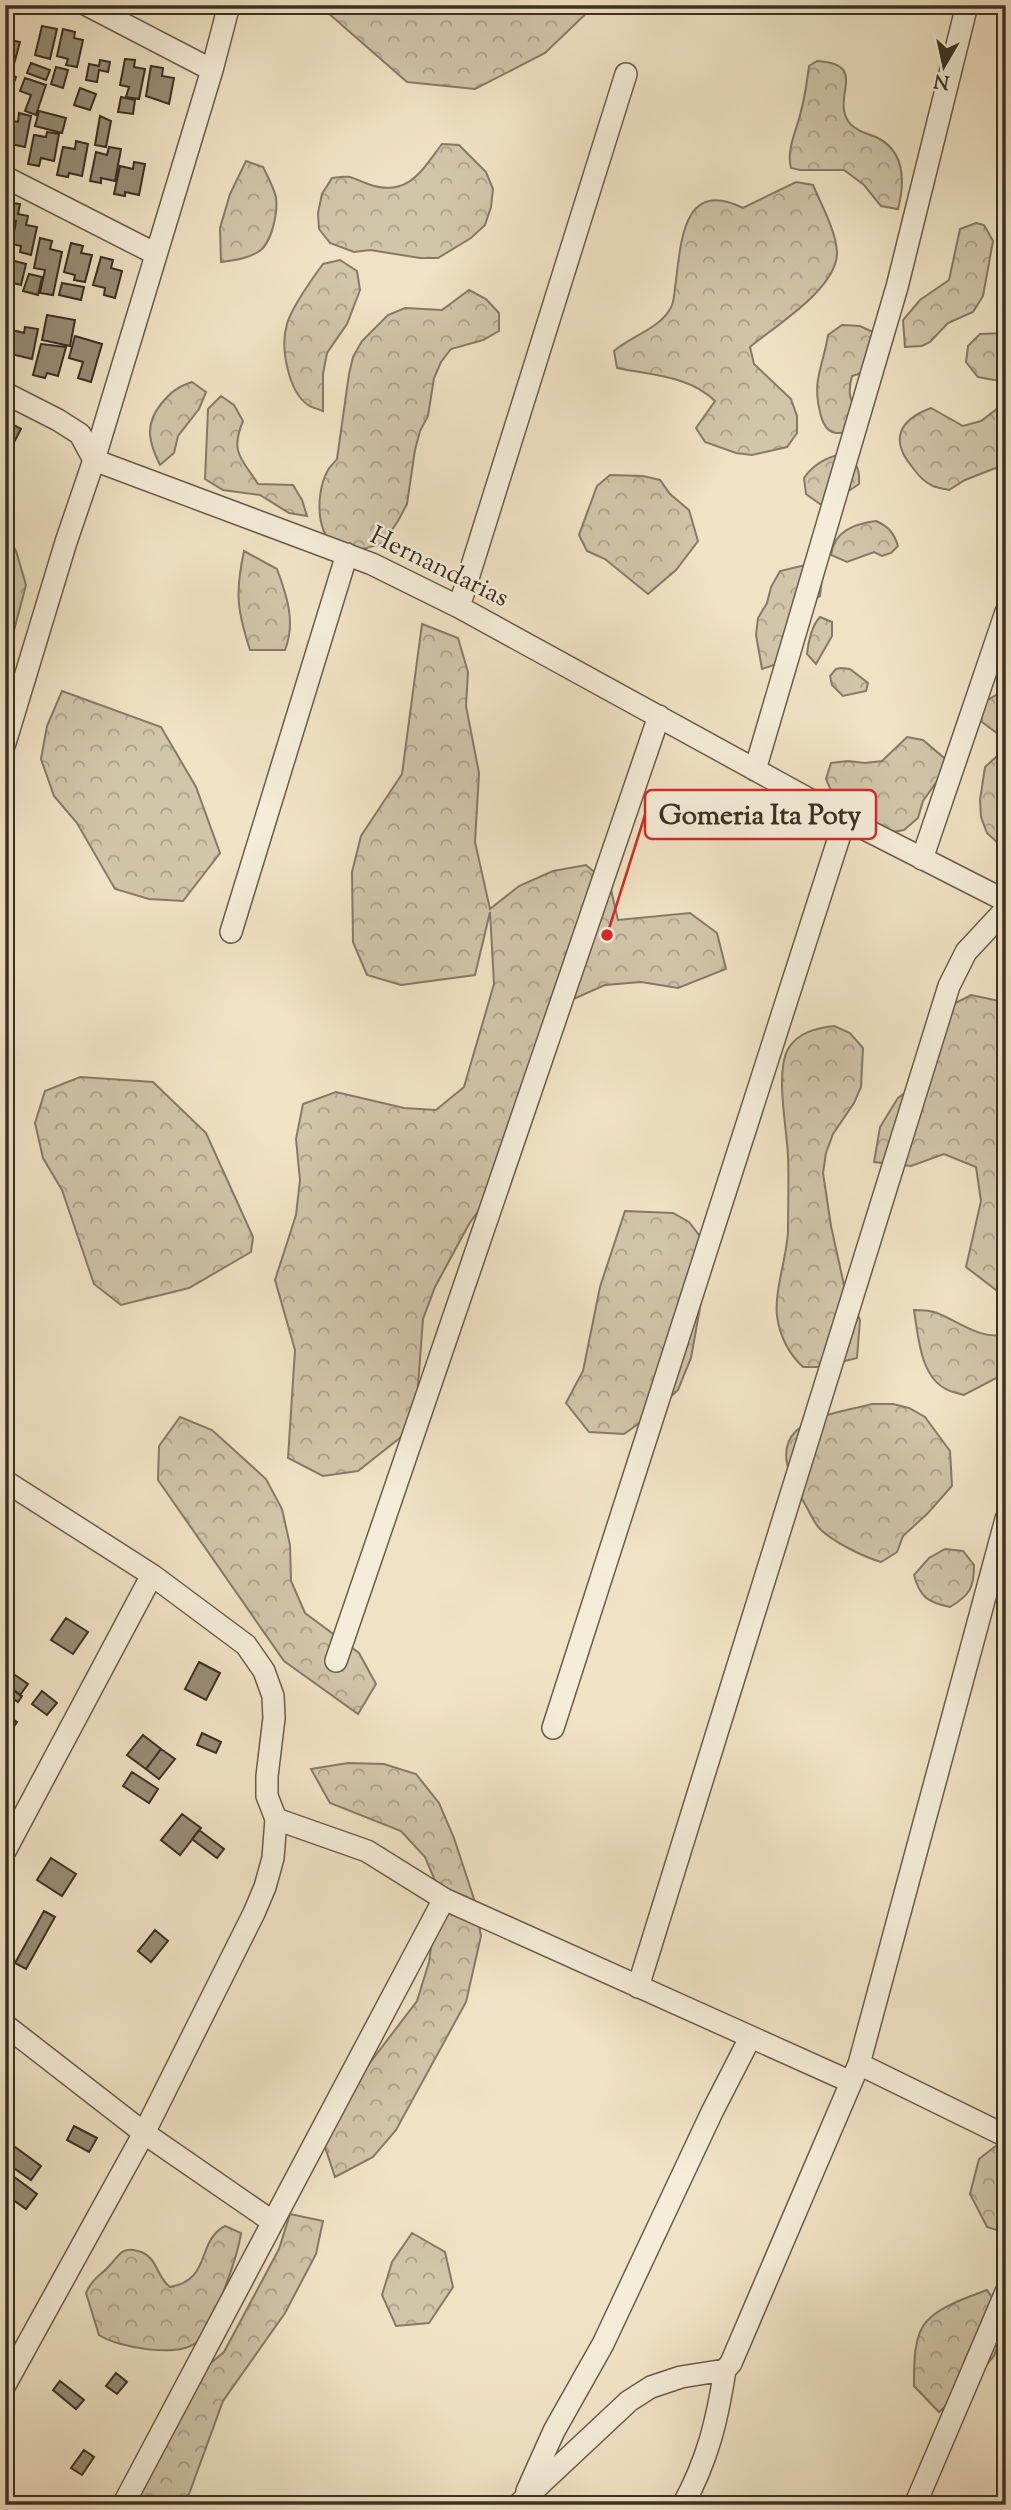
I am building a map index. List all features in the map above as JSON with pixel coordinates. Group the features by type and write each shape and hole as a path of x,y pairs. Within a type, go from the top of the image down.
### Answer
{"street":[{"path":"87,5 212,70"},
{"path":"5,743 66,542 94,460 212,70 229,5"},
{"path":"755,770 897,287 967,5"},
{"path":"459,607 626,74"},
{"path":"5,177 156,254"},
{"path":"5,393 58,419 80,434 94,460"},
{"name":"Hernandarias","path":"94,460 373,564 459,607 845,819 1006,901"},
{"path":"231,932 347,554"},
{"path":"922,859 1006,612"},
{"path":"336,1661 659,716"},
{"path":"553,1728 845,819"},
{"path":"638,1987 949,986 967,952 1006,909"},
{"path":"5,1481 152,1575 246,1645 264,1671 273,1696 274,1718 267,1796 276,1819 273,1858 254,1913 144,2133 5,2385"},
{"path":"683,2505 698,2476 716,2423 725,2370 735,2354 855,2073 1006,1519"},
{"path":"5,1851 152,1575"},
{"path":"276,1819 367,1851 444,1899 750,2038 855,2073 1006,2136"},
{"path":"123,2505 444,1899"},
{"path":"5,2025 144,2133 273,2222"},
{"path":"520,2503 554,2431 603,2344 712,2112 750,2038"},
{"path":"915,2505 1006,2292"},
{"path":"520,2503 629,2401 651,2387 681,2377 725,2370"}],"green space":[{"path":"319,5 595,5 545,53 475,89 407,82"},
{"path":"817,61 833,63 842,68 846,83 844,111 848,121 857,129 886,143 898,159 902,188 898,209 881,206 864,185 844,170 791,168 791,147 804,100 809,66"},
{"path":"442,144 459,145 486,172 493,189 485,225 471,238 438,258 420,258 370,250 354,252 330,243 319,229 318,213 322,194 332,178 351,177 382,187 403,185 420,173"},
{"path":"246,161 263,167 272,185 276,197 275,219 267,242 258,252 245,258 221,262 220,228 230,194"},
{"path":"796,182 813,185 834,235 837,252 835,266 817,292 750,347 754,364 791,399 797,416 797,433 787,447 752,455 736,453 705,442 696,428 715,401 682,381 617,368 614,351 659,322 671,307 683,236 696,209 707,202 723,201 743,208"},
{"path":"976,223 984,225 993,241 983,296 973,312 948,323 930,342 922,346 905,347 903,320 920,300 949,280 960,229"},
{"path":"340,260 357,271 360,290 347,324 327,353 323,374 323,411 308,405 295,390 287,368 285,334 293,310 323,264"},
{"path":"469,290 486,299 499,313 499,331 483,340 451,349 441,362 434,378 428,416 420,431 415,450 407,504 382,544 353,550 338,547 329,540 323,530 320,493 328,470 337,459 353,357 362,341 388,315 405,308 442,310"},
{"path":"842,325 860,326 877,334 877,368 852,376 850,393 861,417 859,428 835,433 824,423 817,393 828,335"},
{"path":"1006,333 1006,379 978,377 966,362 968,346 980,334"},
{"path":"192,382 206,392 199,409 178,436 174,453 160,465 151,442 152,419 171,393"},
{"path":"221,396 234,405 243,421 237,440 239,454 258,484 293,485 307,516 289,513 260,495 223,490 205,479 208,409"},
{"path":"1006,402 1006,464 965,480 949,490 928,483 917,473 901,449 901,432 905,425 911,418 931,408 963,426 981,421"},
{"path":"842,454 856,465 859,484 829,504 820,504 806,494 804,478 821,462"},
{"path":"610,475 643,476 660,480 670,494 689,510 698,541 676,570 648,594 605,559 587,551 579,535 597,486"},
{"path":"876,521 895,537 898,546 891,553 882,556 874,552 847,562 831,555 836,540 846,530"},
{"path":"5,533 16,551 26,585 5,664"},
{"path":"244,551 277,569 287,599 290,619 285,650 250,650 242,624 239,601 239,579"},
{"path":"814,563 822,578 820,596 805,606 780,663 762,669 756,635 758,618 767,603 771,587 780,571"},
{"path":"820,617 832,622 832,636 816,664 807,654 809,640"},
{"path":"422,624 458,638 468,672 466,706 479,773 475,842 490,909 519,886 553,871 586,865 610,885 618,920 690,913 717,933 726,969 678,988 641,982 605,985 571,1000 513,1163 469,1224 435,1287 423,1319 415,1426 358,1471 323,1476 288,1458 295,1350 275,1280 296,1215 300,1180 296,1139 303,1104 336,1092 404,1108 436,1110 464,1087 494,984 490,912 475,975 401,985 367,975 353,942 352,872 361,836 402,774"},
{"path":"836,669 850,669 868,683 866,691 843,696 832,685 830,676"},
{"path":"62,691 161,727 196,787 220,853 183,901 149,899 115,889 77,823 54,796 41,759 47,726"},
{"path":"996,695 1006,698 1006,740 982,722 979,705"},
{"path":"907,737 923,740 950,763 923,801 918,818 904,830 887,833 840,812 826,779 831,763 882,761"},
{"path":"1006,748 1006,838 1001,846 987,833 981,817 980,800 985,767"},
{"path":"971,995 1004,1002 1006,1000 1006,1292 996,1290 966,1267 981,1201 976,1167 944,1154 911,1166 874,1162 880,1127 898,1098 926,1077 940,1011"},
{"path":"834,1026 850,1033 863,1048 861,1087 854,1103 833,1134 823,1173 844,1285 860,1320 857,1358 822,1367 803,1367 786,1344 777,1316 777,1296 788,1231 788,1156 782,1072 784,1059 792,1043 802,1035"},
{"path":"80,1077 153,1082 206,1133 253,1237 251,1252 189,1288 121,1305 94,1284 62,1190 43,1158 35,1123 45,1091"},
{"path":"625,1211 673,1213 689,1222 713,1253 706,1274 691,1358 678,1390 651,1415 624,1434 589,1432 566,1403 583,1371 600,1287"},
{"path":"914,1310 934,1312 979,1333 1006,1334 1006,1373 964,1395 939,1384 931,1376 922,1355"},
{"path":"872,1404 893,1404 909,1408 925,1417 950,1451 952,1486 903,1536 897,1552 881,1562 849,1548 820,1529 796,1488 786,1459 790,1440 803,1425 821,1417"},
{"path":"180,1417 212,1430 266,1479 282,1509 290,1545 291,1581 305,1613 359,1653 376,1684 358,1714 284,1661 158,1480 159,1446"},
{"path":"945,1549 963,1551 974,1565 970,1590 950,1607 926,1597 919,1589 914,1575 929,1558"},
{"path":"348,1763 384,1764 416,1774 439,1803 454,1838 475,1902 481,1936 466,2002 396,2130 373,2157 335,2177 324,2144 334,2110 417,2001 429,1962 439,1890 425,1857 401,1831 330,1803 311,1769"},
{"path":"1006,2138 1006,2233 987,2227 970,2194 979,2159"},
{"path":"290,2214 323,2221 316,2254 285,2313 223,2401 185,2505 128,2505 171,2396 224,2352 279,2249"},
{"path":"225,2226 241,2233 239,2243 217,2307 197,2342 176,2349 148,2349 120,2344 99,2335 86,2293 94,2280 120,2254 129,2250 145,2254 170,2287 192,2277 210,2241"},
{"path":"412,2233 445,2252 453,2287 429,2323 396,2326 382,2295 392,2262"},
{"path":"987,2290 1006,2318 1006,2325 994,2356 970,2384 939,2412 914,2386 915,2352 922,2327 939,2311"}],"building":[{"path":"42,26 57,29 50,59 35,55"},
{"path":"63,29 75,32 74,38 83,40 77,67 66,65 68,59 57,56"},
{"path":"5,39 20,42 14,64 5,62"},
{"path":"125,59 135,60 134,67 145,69 139,99 126,97 129,87 120,85"},
{"path":"100,60 110,62 108,72 99,70 97,82 86,80 89,64 99,66"},
{"path":"31,63 50,70 46,80 27,73"},
{"path":"151,66 163,68 162,76 174,78 169,104 146,96"},
{"path":"56,67 68,70 63,88 51,84"},
{"path":"9,74 16,77 8,99 5,98 5,85"},
{"path":"25,78 46,85 36,115 25,111 31,95 20,91"},
{"path":"80,88 96,94 90,110 74,105"},
{"path":"121,97 135,100 133,114 118,112"},
{"path":"39,111 66,118 62,133 35,126"},
{"path":"19,113 31,116 25,147 11,144 11,147 5,146 5,119 18,122"},
{"path":"100,116 111,121 106,147 95,145"},
{"path":"47,132 59,134 54,161 41,158 39,166 28,164 34,135 46,137"},
{"path":"76,141 88,144 82,176 69,173 68,177 57,175 63,147 75,149"},
{"path":"109,147 121,149 115,181 101,178 101,183 90,181 96,152 107,155"},
{"path":"134,162 145,164 139,195 125,192 125,196 114,194 120,166 133,169"},
{"path":"13,203 20,204 18,214 28,216 26,225 37,227 31,255 20,252 21,246 12,244 16,221 9,219"},
{"path":"40,238 52,241 50,249 62,252 53,295 40,293 45,270 34,268"},
{"path":"71,243 83,246 81,253 92,255 85,282 74,280 75,275 64,272"},
{"path":"101,257 113,260 111,268 122,271 115,298 104,295 105,288 93,285"},
{"path":"7,259 26,264 21,285 5,281"},
{"path":"29,274 42,277 38,295 23,291"},
{"path":"62,283 84,287 81,300 59,295"},
{"path":"47,315 75,320 70,346 42,340"},
{"path":"25,327 38,329 32,359 7,353 12,330 24,333"},
{"path":"75,336 102,344 91,382 78,378 83,362 69,358"},
{"path":"41,344 66,347 58,376 47,373 45,378 33,375"},
{"path":"5,420 21,429 9,452 5,450"},
{"path":"66,1618 88,1632 73,1654 51,1640"},
{"path":"199,1662 220,1673 206,1700 185,1689"},
{"path":"5,1668 28,1684 20,1695 5,1684"},
{"path":"5,1684 22,1696 18,1702 5,1693"},
{"path":"42,1691 57,1703 47,1715 32,1704"},
{"path":"5,1714 17,1722 5,1740"},
{"path":"202,1733 221,1742 216,1753 197,1745"},
{"path":"143,1735 161,1749 146,1769 127,1755"},
{"path":"161,1749 175,1759 159,1779 146,1769"},
{"path":"132,1772 158,1789 149,1803 123,1786"},
{"path":"182,1814 201,1828 180,1855 161,1840"},
{"path":"199,1830 224,1849 217,1858 192,1839"},
{"path":"51,1858 76,1874 62,1896 37,1880"},
{"path":"44,1911 55,1917 26,1969 15,1963"},
{"path":"155,1930 168,1941 151,1962 138,1951"},
{"path":"74,2126 97,2138 89,2152 67,2140"},
{"path":"11,2144 41,2166 31,2180 5,2162 5,2152"},
{"path":"5,2170 37,2194 26,2209 5,2194"},
{"path":"116,2373 127,2382 117,2394 106,2386"},
{"path":"60,2381 84,2400 76,2409 53,2390"},
{"path":"84,2450 94,2457 82,2475 71,2468"}],"place":[{"name":"Gomeria Ita Poty","path":"607,935"}]}
